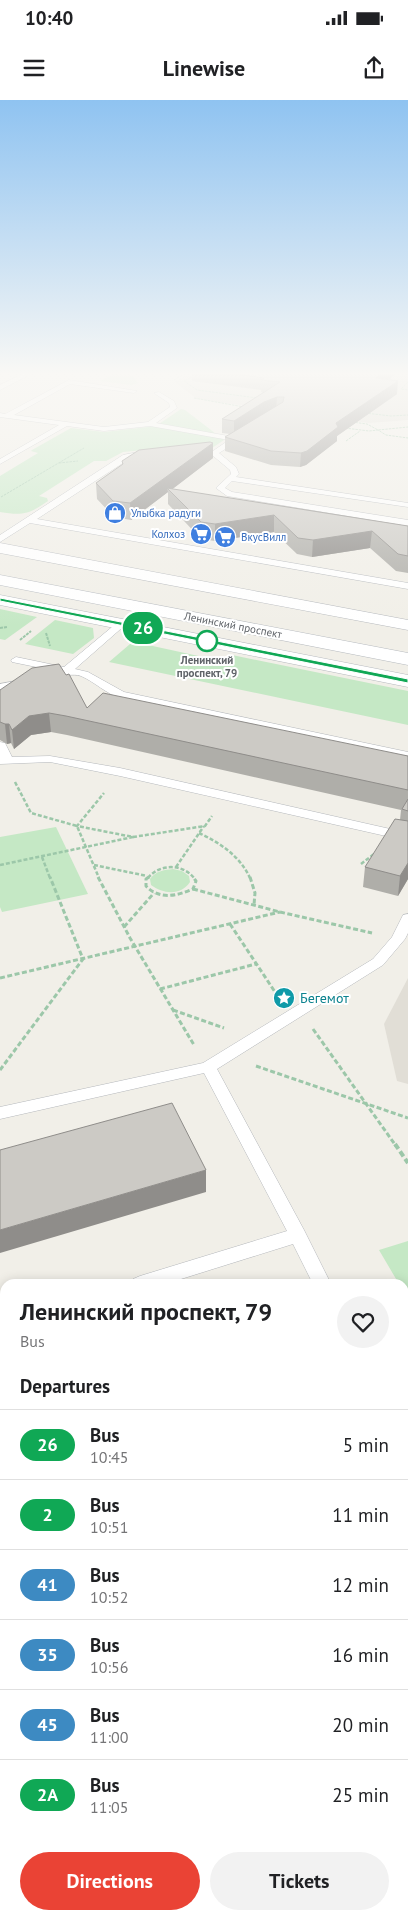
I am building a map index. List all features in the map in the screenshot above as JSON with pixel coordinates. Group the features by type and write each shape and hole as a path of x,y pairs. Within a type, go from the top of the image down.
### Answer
{"main road":[{"path":"0,548 408,625"},
{"name":"Ленинский проспект","path":"0,580 408,659"},
{"name":"Ленинский проспект","path":"0,600 408,681"}],"lane":[{"path":"0,539 120,461 135,456"},
{"path":"218,456 233,468 235,474 220,488 230,494 408,523"},
{"path":"231,479 408,506"},
{"path":"396,521 408,509"},
{"path":"28,520 408,586"},
{"path":"0,687 40,680 67,670 121,624"},
{"path":"16,660 84,674 121,695 408,755"},
{"path":"2,745 4,761 50,758 408,837"},
{"path":"0,1113 208,1067 378,962 398,939 408,918"},
{"path":"208,1067 320,1279"},
{"path":"177,1278 298,1235"}],"path":[{"path":"1,497 56,464"},
{"path":"45,632 52,650"},
{"path":"4,761 31,813 77,826 133,837"},
{"path":"77,826 104,792"},
{"path":"176,867 228,796"},
{"path":"77,826 84,846 124,927 172,1010 208,1067 258,1066 408,1118"},
{"path":"0,865 84,846 205,826"},
{"path":"200,833 220,844 242,864 253,887 254,905"},
{"path":"42,857 83,959"},
{"path":"94,865 147,876"},
{"path":"193,889 196,881 194,875 176,867 164,867 154,871 147,876 145,882 154,893 176,896 193,889 280,912 398,939"},
{"path":"124,927 154,893"},
{"path":"0,978 280,912"},
{"path":"230,924 280,1001"},
{"path":"0,1070 83,959"},
{"path":"160,989 256,964"},
{"path":"172,1010 254,1038"},
{"path":"300,1011 408,1163"}],"shaded area":[{"path":"408,978 408,1084 397,1081 384,1024"}],"green space":[{"path":"33,456 116,456 106,461 94,461 39,496 47,498 48,501 26,513 0,512 0,476"},
{"path":"0,609 37,617 5,640 0,639"},
{"path":"55,620 93,628 94,638 73,654 25,644"},
{"path":"139,643 226,662 232,655 408,691 408,725 109,662 130,644"},
{"path":"56,827 88,894 2,912 0,907 0,837"},
{"path":"173,869 182,871 189,876 190,882 182,890 166,892 151,885 150,879 155,874 163,870"},
{"path":"408,1241 408,1279 396,1279 379,1250"}],"building":[{"path":"130,456 195,456 130,503 113,501 96,483 123,464 122,461"},
{"path":"167,488 408,526 408,556 398,554 372,531 313,540 298,538 274,515 215,524 201,522"},
{"path":"59,664 66,675 69,674 87,708 103,693 408,756 408,790 49,713 29,716 12,730 9,724 0,722 0,690 32,668"},
{"path":"408,799 408,811 402,809"},
{"path":"395,819 408,821 408,863 400,876 365,867"},
{"path":"172,1103 206,1170 0,1230 0,1150"}],"bus line":[{"name":"26","path":"0,600 408,681"}],"place":[{"name":"Улыбка радуги","path":"115,513"},
{"name":"Колхоз","path":"201,534"},
{"name":"ВкусВилл","path":"225,537"},
{"name":"Ленинский проспект, 79","path":"207,641"},
{"name":"Бегемот","path":"284,998"}]}
